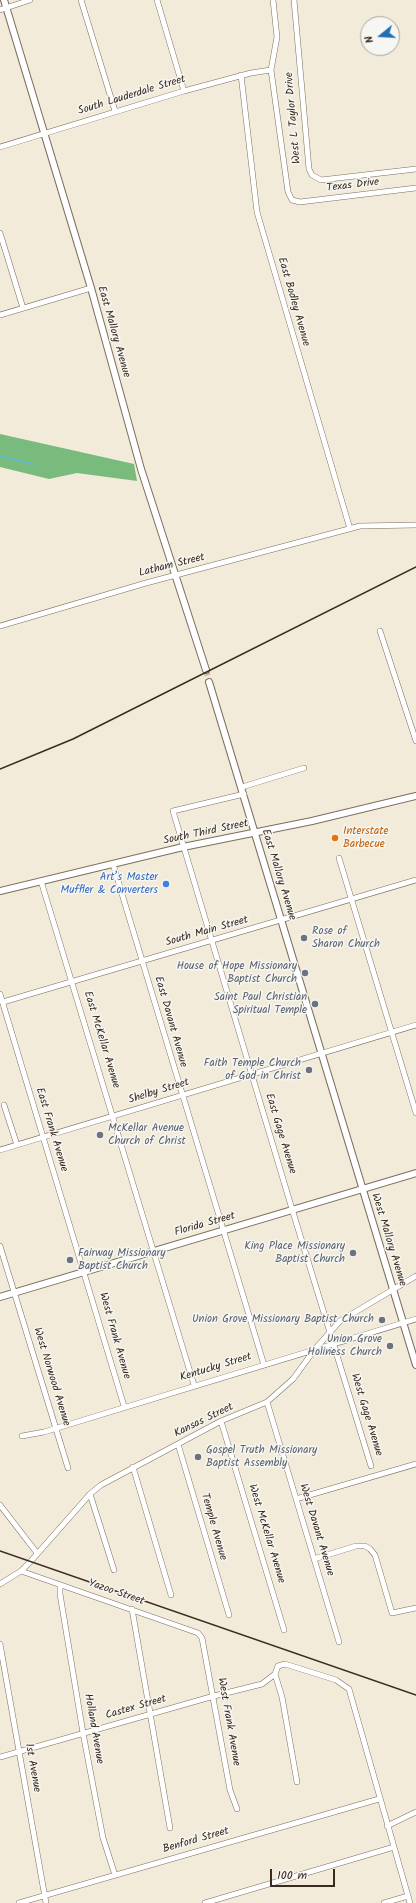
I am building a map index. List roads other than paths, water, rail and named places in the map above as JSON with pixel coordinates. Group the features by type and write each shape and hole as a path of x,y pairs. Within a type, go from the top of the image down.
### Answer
{"main road":[{"name":"East Mallory Avenue","path":"4,0 91,288 141,468 206,670"},
{"name":"East Mallory Avenue","path":"209,682 363,1189"},
{"name":"South Third Street","path":"0,891 183,847 255,833 416,796"},
{"name":"Florida Street","path":"0,1297 153,1250 416,1173"},
{"name":"West Mallory Avenue","path":"363,1189 416,1365"}],"street":[{"path":"0,10 30,0"},
{"path":"81,0 114,111"},
{"path":"157,0 184,91"},
{"path":"271,70 277,38 273,0"},
{"name":"West L Taylor Drive","path":"294,0 309,169 312,176 321,180 416,169"},
{"name":"South Lauderdale Street","path":"0,148 114,111 242,75 271,70"},
{"name":"Texas Drive","path":"271,70 288,192 292,200 300,202 416,188"},
{"name":"East Bodley Avenue","path":"242,75 257,212 350,529"},
{"path":"0,233 23,308"},
{"path":"0,315 91,288"},
{"name":"Latham Street","path":"0,626 176,576 366,525 416,525"},
{"path":"380,631 416,741"},
{"path":"242,787 304,768"},
{"name":"East Gage Avenue","path":"244,794 173,811 292,1209"},
{"path":"339,858 416,1113"},
{"name":"East Davant Avenue","path":"113,864 224,1230"},
{"name":"South Main Street","path":"3,1002 282,921 416,880"},
{"name":"East McKellar Avenue","path":"41,881 153,1250"},
{"name":"East Frank Avenue","path":"0,994 84,1272"},
{"name":"Shelby Street","path":"0,1150 416,1025"},
{"path":"4,1105 17,1146"},
{"name":"West Gage Avenue","path":"292,1209 371,1466"},
{"path":"224,1230 264,1365"},
{"name":"West Norwood Avenue","path":"0,1246 68,1468"},
{"path":"153,1250 194,1385"},
{"name":"West Frank Avenue","path":"84,1272 124,1406"},
{"name":"Kansas Street","path":"0,1584 21,1571 90,1494 101,1485 221,1421 267,1402 293,1379 330,1331 350,1314 416,1276"},
{"name":"Kentucky Street","path":"22,1436 44,1432 124,1406 416,1319"},
{"name":"West Davant Avenue","path":"267,1402 339,1642"},
{"name":"West McKellar Avenue","path":"221,1421 284,1630"},
{"name":"Temple Avenue","path":"178,1444 229,1616"},
{"path":"296,1499 416,1464"},
{"path":"133,1467 171,1595"},
{"path":"90,1494 114,1570"},
{"path":"0,1505 37,1553"},
{"path":"314,1559 356,1546 365,1546 370,1549 374,1555 392,1613 416,1608"},
{"name":"Yazoo Street","path":"21,1571 198,1633 202,1638"},
{"name":"Holland Avenue","path":"60,1585 61,1602 83,1733 103,1838 115,1875"},
{"path":"132,1609 149,1715 170,1828"},
{"name":"West Frank Avenue","path":"202,1638 214,1696 230,1790 237,1808"},
{"name":"1st Avenue","path":"0,1644 46,1903"},
{"path":"297,1782 282,1697 275,1674 278,1666 285,1664 336,1680 349,1690 410,1903"},
{"name":"Castex Street","path":"0,1756 262,1684 275,1674"},
{"name":"Benford Street","path":"19,1903 379,1799"},
{"path":"387,1826 416,1812"},
{"path":"205,1903 394,1848"},
{"path":"384,1903 408,1896"}],"waterway":[{"path":"0,456 32,464"}],"tunnel":[{"path":"206,670 209,682"}],"railway":[{"path":"0,769 73,739 416,567"},
{"path":"0,1551 416,1695"}],"place":[{"name":"Interstate Barbecue","path":"335,838"},
{"name":"Art’s Master Muffler & Converters","path":"166,884"},
{"name":"Rose of Sharon Church","path":"304,938"},
{"name":"House of Hope Missionary Baptist Church","path":"305,973"},
{"name":"Saint Paul Christian Spiritual Temple","path":"315,1004"},
{"name":"Faith Temple Church of God in Christ","path":"309,1070"},
{"name":"McKellar Avenue Church of Christ","path":"100,1135"},
{"name":"King Place Missionary Baptist Church","path":"353,1253"},
{"name":"Fairway Missionary Baptist Church","path":"70,1260"},
{"name":"Union Grove Missionary Baptist Church","path":"382,1320"},
{"name":"Union Grove Holiness Church","path":"390,1346"},
{"name":"Gospel Truth Missionary Baptist Assembly","path":"198,1457"}]}
